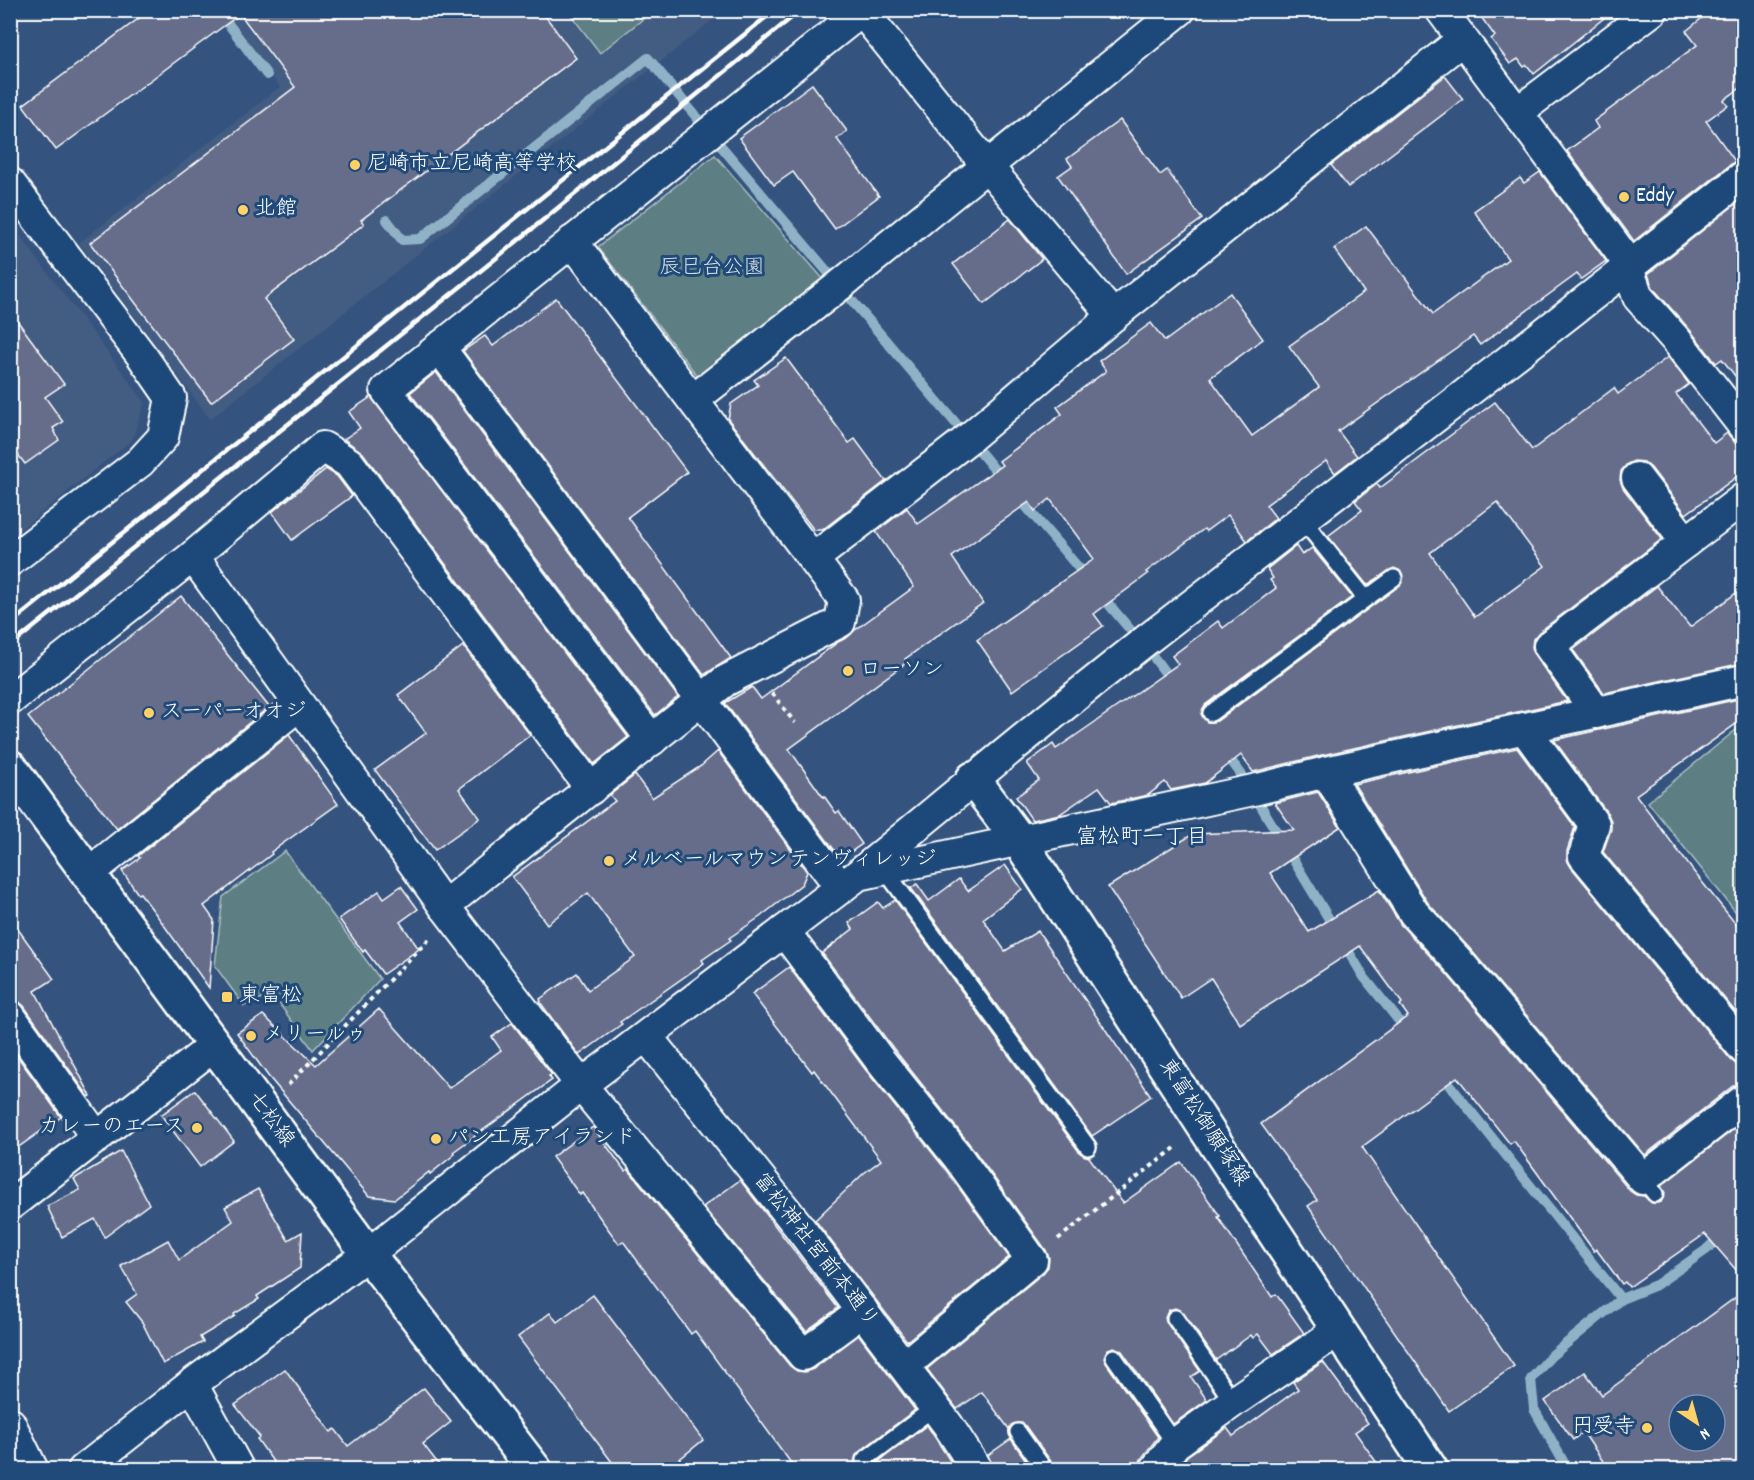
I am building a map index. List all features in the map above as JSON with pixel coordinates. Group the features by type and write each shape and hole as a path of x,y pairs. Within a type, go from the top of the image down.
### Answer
{"street":[{"path":"693,400 988,167 1180,10"},
{"path":"1441,10 1624,257 1638,297 1677,341 1743,427"},
{"path":"1518,112 1653,10"},
{"path":"652,740 386,390 862,11 988,167 1113,316"},
{"path":"813,559 968,439 1113,316 1462,40"},
{"path":"83,1470 192,1384 368,1254 581,1085 784,931 861,878 973,779 1143,643 1628,268 1743,176"},
{"path":"10,183 171,398 163,437 140,462 10,561"},
{"path":"444,906 725,681 840,622 844,600 572,241"},
{"path":"439,347 702,699 861,878"},
{"path":"10,700 193,556 323,447 348,463 591,789"},
{"path":"1636,478 1686,542"},
{"path":"1597,713 1549,645 1743,498"},
{"path":"193,556 444,906 581,1085 803,1355 863,1311"},
{"path":"861,878 1019,840 1743,681"},
{"path":"89,873 299,705"},
{"path":"1524,728 1594,824 1584,856 1743,1049"},
{"name":"七松線","path":"10,767 368,1254 535,1470"},
{"path":"1326,772 1414,913 1458,960 1649,1187 1743,1100"},
{"name":"東富松御願塚線","path":"973,779 1019,840 1431,1470"},
{"path":"784,931 879,1059 957,1156 1032,1260 904,1366"},
{"path":"10,1016 97,1138"},
{"name":"富松神社宮前本通り","path":"646,1037 796,1223 935,1407 977,1470"},
{"path":"10,1204 215,1046"},
{"path":"1155,1470 1175,1444 1339,1330"},
{"path":"192,1384 240,1470"},
{"path":"10,1423 33,1470"}],"lane":[{"path":"1303,520 1365,598"},
{"path":"1211,712 1394,578"},
{"path":"861,878 1088,1147"},
{"path":"1175,1318 1233,1402"},
{"path":"1114,1357 1175,1444"},
{"path":"864,1460 935,1407"},
{"path":"1018,1432 1044,1470"}],"path":[{"path":"263,1111 444,924 444,906"},
{"path":"1032,1260 1204,1126"}],"shaded area":[{"name":"尼崎市立尼崎高等学校","path":"224,11 724,11 210,419 79,243 280,87"},
{"path":"11,224 145,402 132,440 11,537"}],"green space":[{"path":"568,11 653,11 600,53"},
{"name":"辰巳台公園","path":"715,155 825,281 699,378 598,247"},
{"path":"1743,724 1743,921 1648,802"},
{"path":"285,851 380,979 313,1050 272,994 244,1006 215,966 223,897"}],"building":[{"name":"尼崎市立尼崎高等学校","path":"150,10 541,10 576,58 361,220 364,224 264,299 294,339 211,402 90,243 295,87 240,14 56,150 23,105"},
{"path":"1476,10 1614,10 1534,74 1518,59 1510,64 1491,39 1495,36"},
{"path":"1712,10 1743,10 1743,86 1724,100 1728,105 1706,121 1735,161 1634,241 1567,151 1598,128 1594,121 1697,45 1686,31"},
{"path":"1445,76 1463,99 1348,187 1331,165"},
{"path":"812,84 847,131 837,139 879,196 835,229 793,172 774,185 739,138"},
{"path":"1120,120 1160,175 1167,170 1202,219 1126,274 1058,176 1072,166 1067,159"},
{"path":"1540,172 1606,261 1581,279 1577,274 1480,345 1473,336 1338,431 1357,456 1335,473 1326,461 1266,505 1276,518 1247,541 1228,515 1206,531 1204,529 1094,614 1103,626 1012,691 977,640 1094,559 1050,499 1035,511 1029,502 952,557 983,603 905,659 907,662 789,749 823,797 836,813 839,811 862,844 841,859 725,703 752,687 761,699 914,587 876,532 907,508 918,524 1002,465 999,461 1062,414 1057,407 1106,371 1099,361 1151,323 1165,341 1230,293 1263,339 1210,378 1252,436 1319,387 1289,346 1364,292 1334,249 1366,226 1433,314 1508,259 1474,211 1520,178 1524,183"},
{"path":"1743,198 1743,386 1722,359 1716,363 1653,288 1648,274"},
{"path":"1010,219 1042,259 984,304 953,264"},
{"path":"556,298 687,472 628,517 731,658 704,675 463,351 485,336 493,346"},
{"path":"10,311 64,384 45,397 63,422 53,428 59,440 25,464 10,444"},
{"path":"1668,357 1689,384 1676,394 1714,443 1727,433 1743,454 1743,472 1686,514 1644,462 1634,461 1627,464 1621,471 1620,480 1623,488 1662,539 1539,632 1533,639 1532,647 1535,656 1567,701 1253,772 1241,755 1205,783 1171,790 1165,782 1148,795 1111,803 1099,787 1060,814 1032,820 1016,797 1039,780 1027,763 1053,744 1056,749 1178,664 1172,656 1218,621 1223,628 1276,588 1270,580 1273,578 1267,569 1296,546 1302,555 1312,548 1352,597 1205,705 1201,714 1207,722 1217,721 1400,585 1404,576 1394,568 1367,585 1328,536 1362,510 1355,501 1377,484 1380,488 1495,402 1532,450 1614,388 1618,394","holes":["1497,502 1545,566 1475,617 1430,553"]},
{"path":"786,358 849,443 855,439 886,481 822,530 814,530 728,419 731,404 758,385 754,380"},
{"path":"436,372 678,697 655,715 410,393"},
{"path":"371,397 628,737 594,764 363,453 344,439 360,428 349,412"},
{"path":"326,469 337,476 352,496 292,540 272,512"},
{"path":"1657,586 1690,627 1743,588 1743,663 1604,693 1573,650"},
{"name":"スーパーオオジ","path":"181,596 269,707 117,829 28,717"},
{"path":"463,646 530,735 459,789 480,818 435,850 375,770 426,733 398,695"},
{"path":"1743,698 1743,719 1636,795 1743,933 1743,1021 1603,852 1611,829 1608,814 1554,740"},
{"path":"289,735 338,804 271,852 272,854 204,906 214,920 209,988 122,871"},
{"path":"1517,748 1575,827 1567,851 1567,860 1571,867 1731,1060 1743,1066 1743,1083 1733,1086 1645,1155 1471,950 1428,903 1354,784"},
{"path":"718,751 807,872 802,884 729,938 731,940 702,960 704,963 620,1022 622,1024 579,1055 540,999 577,973 588,990 635,957 588,893 547,924 512,877 615,801 610,795 635,775 652,798 701,766"},
{"path":"1318,792 1340,827 1270,873 1309,932 1379,890 1401,925 1445,972 1630,1191 1644,1196 1652,1203 1661,1202 1665,1193 1661,1186 1743,1122 1743,1278 1705,1234 1629,1287 1625,1282 1622,1284 1596,1249 1594,1251 1514,1141 1510,1144 1457,1077 1362,1147 1514,1366 1449,1411 1308,1206 1317,1200 1261,1124 1408,1016 1400,1005 1402,1003 1360,946 1240,1024 1211,978 1181,998 1108,887 1193,834 1294,830 1275,803"},
{"path":"1005,865 1022,889 983,919 1005,951 1038,931 1151,1096 1092,1136 911,888 917,884 929,901 959,879 968,891"},
{"path":"401,886 418,909 400,922 419,949 383,974 365,950 363,952 339,919 379,891 384,898"},
{"path":"895,900 1080,1153 1089,1157 1123,1203 1181,1162 1220,1216 1218,1217 1272,1297 1276,1294 1304,1333 1273,1354 1258,1334 1253,1338 1251,1335 1216,1360 1183,1312 1175,1308 1169,1310 1165,1318 1167,1323 1200,1371 1191,1377 1207,1400 1173,1424 1122,1351 1114,1347 1108,1349 1104,1357 1106,1363 1158,1437 1141,1459 1138,1470 1055,1470 1023,1423 1013,1424 1009,1429 982,1392 957,1409 927,1369 1043,1273 1048,1267 1049,1258 1046,1250 971,1146 893,1048 822,953 853,929 849,923 878,902 883,908"},
{"path":"10,918 54,979 35,991 91,1096 89,1097 24,1006 10,999"},
{"path":"789,967 865,1069 943,1166 1009,1257 907,1341 815,1220 864,1173 881,1160 814,1070 812,1072 752,994"},
{"path":"379,1009 449,1088 501,1050 492,1037 512,1023 552,1075 549,1076 552,1080 453,1152 455,1154 395,1199 369,1196 268,1076 237,1033 263,1015 316,1065"},
{"path":"10,1046 61,1117 10,1153"},
{"name":"カレーのエース","path":"195,1090 234,1141 200,1167 161,1115"},
{"path":"593,1127 625,1171 628,1169 790,1366 797,1371 805,1372 813,1369 859,1335 915,1410 858,1453 854,1462 863,1470 796,1470 695,1331 691,1334 623,1241 619,1244 582,1193 580,1195 552,1157"},
{"path":"121,1151 149,1204 105,1237 95,1219 62,1237 47,1206 80,1190 74,1179"},
{"path":"740,1180 838,1308 806,1331 703,1207"},
{"path":"258,1189 288,1240 302,1232 300,1268 257,1296 259,1299 234,1314 235,1316 200,1337 203,1342 163,1364 142,1322 126,1302 137,1294 121,1266 168,1240 179,1260 233,1221 225,1207"},
{"path":"1743,1292 1743,1470 1609,1470 1583,1432 1573,1440 1545,1401 1585,1372 1602,1395"},
{"path":"593,1295 703,1440 666,1470 618,1470 518,1337 550,1313 557,1322"},
{"path":"1323,1362 1368,1423 1355,1432 1382,1470 1177,1470 1187,1456 1227,1428 1233,1436 1298,1389 1293,1382"},
{"path":"285,1369 331,1432 335,1429 348,1446 424,1388 451,1422 423,1444 443,1470 279,1470 257,1439 260,1437 235,1405"},
{"path":"927,1425 956,1470 866,1470 870,1468"},
{"path":"1011,1439 1033,1470 994,1470 988,1455"}],"waterway":[{"path":"220,13 267,75"},
{"path":"387,220 402,240 420,239 648,58 698,119"},
{"path":"721,146 959,427"},
{"path":"981,453 1003,480"},
{"path":"1017,496 1089,580"},
{"path":"1101,595 1133,633"},
{"path":"1155,659 1173,683"},
{"path":"1224,751 1244,778 1364,977 1407,1031"},
{"path":"1441,1074 1621,1299"},
{"path":"1568,1470 1534,1409 1531,1379 1551,1356 1621,1299 1656,1285 1706,1250 1722,1235"}],"railway":[{"path":"10,624 775,10"},
{"path":"10,646 489,264 801,10"}],"place":[{"name":"尼崎市立尼崎高等学校","path":"355,165"},
{"name":"Eddy","path":"1624,197"},
{"name":"北館","path":"243,210"},
{"name":"ローソン","path":"848,671"},
{"name":"スーパーオオジ","path":"149,713"},
{"name":"メルベールマウンテンヴィレッジ","path":"609,861"},
{"name":"東富松","path":"227,997"},
{"name":"メリールゥ","path":"251,1036"},
{"name":"カレーのエース","path":"197,1128"},
{"name":"パン工房アイランド","path":"436,1139"},
{"name":"円受寺","path":"1647,1428"}],"district":[{"name":"富松町一丁目","path":"1142,838"}]}
